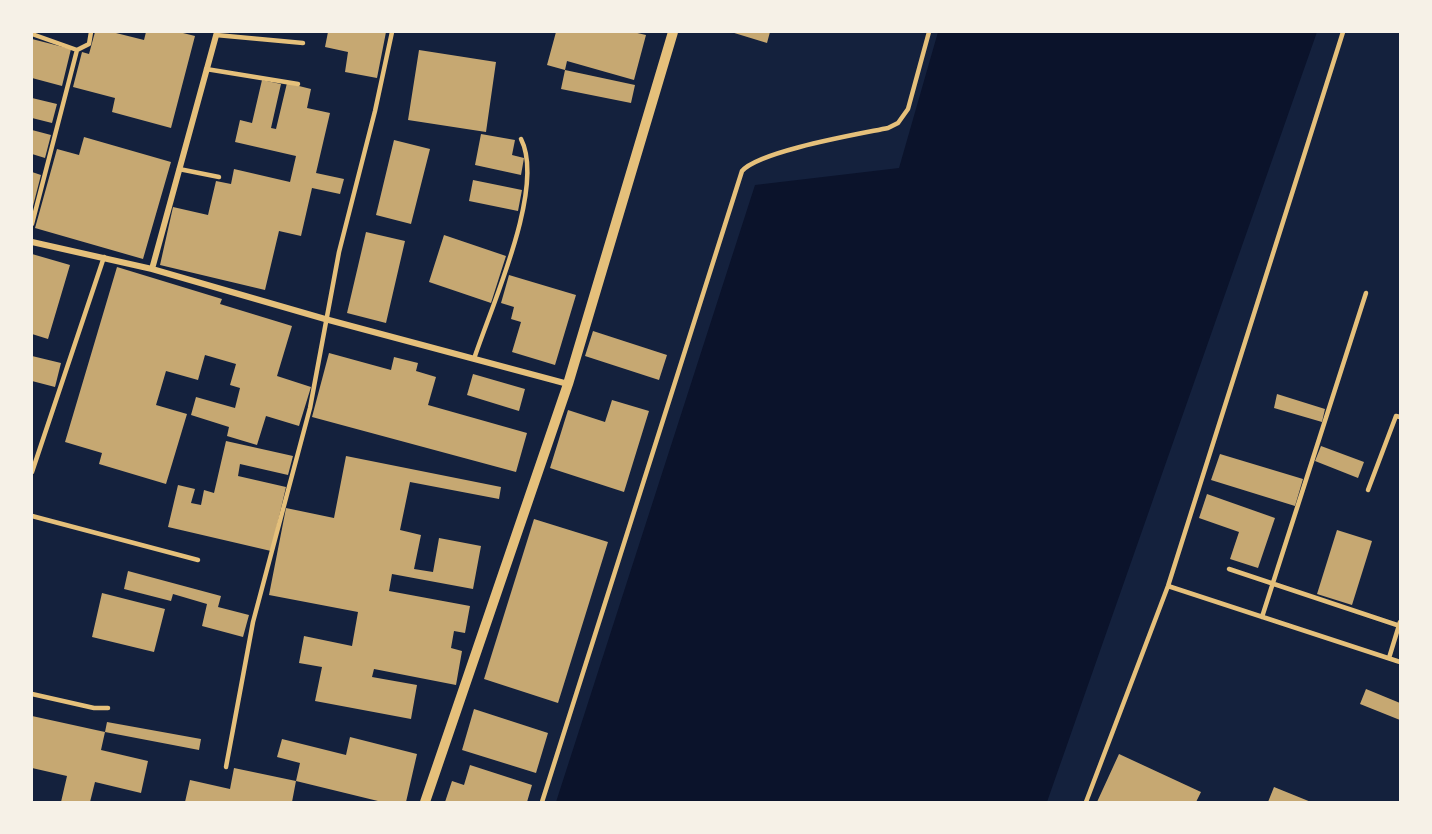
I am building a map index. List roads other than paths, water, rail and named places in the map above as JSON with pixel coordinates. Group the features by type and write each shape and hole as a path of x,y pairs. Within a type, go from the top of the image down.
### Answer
{"street":[{"path":"425,802 568,384 673,32"},
{"path":"152,269 216,33"},
{"path":"32,242 152,269 325,319 568,384"}],"lane":[{"path":"32,34 77,50 89,44 92,32"},
{"path":"226,767 253,622 310,408 325,319 392,32"},
{"path":"542,802 742,171 753,162 898,123 908,110 929,32"},
{"path":"1086,802 1168,586 1343,32"},
{"path":"216,33 303,43"},
{"path":"32,224 77,50"},
{"path":"206,69 298,84"},
{"path":"474,359 526,205 528,152 521,139"},
{"path":"179,169 219,177"},
{"path":"32,472 104,257"},
{"path":"1262,617 1366,293"},
{"path":"1368,490 1396,416 1401,417"},
{"path":"32,516 198,561"},
{"path":"1229,568 1400,624 1389,658"},
{"path":"1168,586 1401,662"},
{"path":"32,694 94,708 108,708"}],"water":[{"path":"938,32 1317,32 1047,802 556,802 755,185 899,168"}]}
